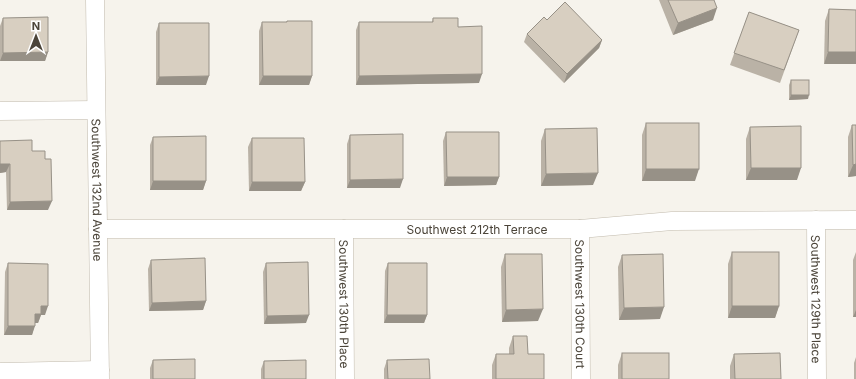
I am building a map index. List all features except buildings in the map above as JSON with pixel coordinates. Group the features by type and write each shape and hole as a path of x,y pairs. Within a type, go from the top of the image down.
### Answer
{"street":[{"name":"Southwest 132nd Avenue","path":"95,0 100,375"},
{"path":"0,111 96,110"},
{"name":"Southwest 129th Place","path":"816,220 817,379"},
{"name":"Southwest 212th Terrace","path":"98,229 580,229 672,221 856,220"},
{"name":"Southwest 130th Place","path":"344,229 345,379"},
{"name":"Southwest 130th Court","path":"580,229 581,379"},
{"path":"0,372 100,375"}]}
